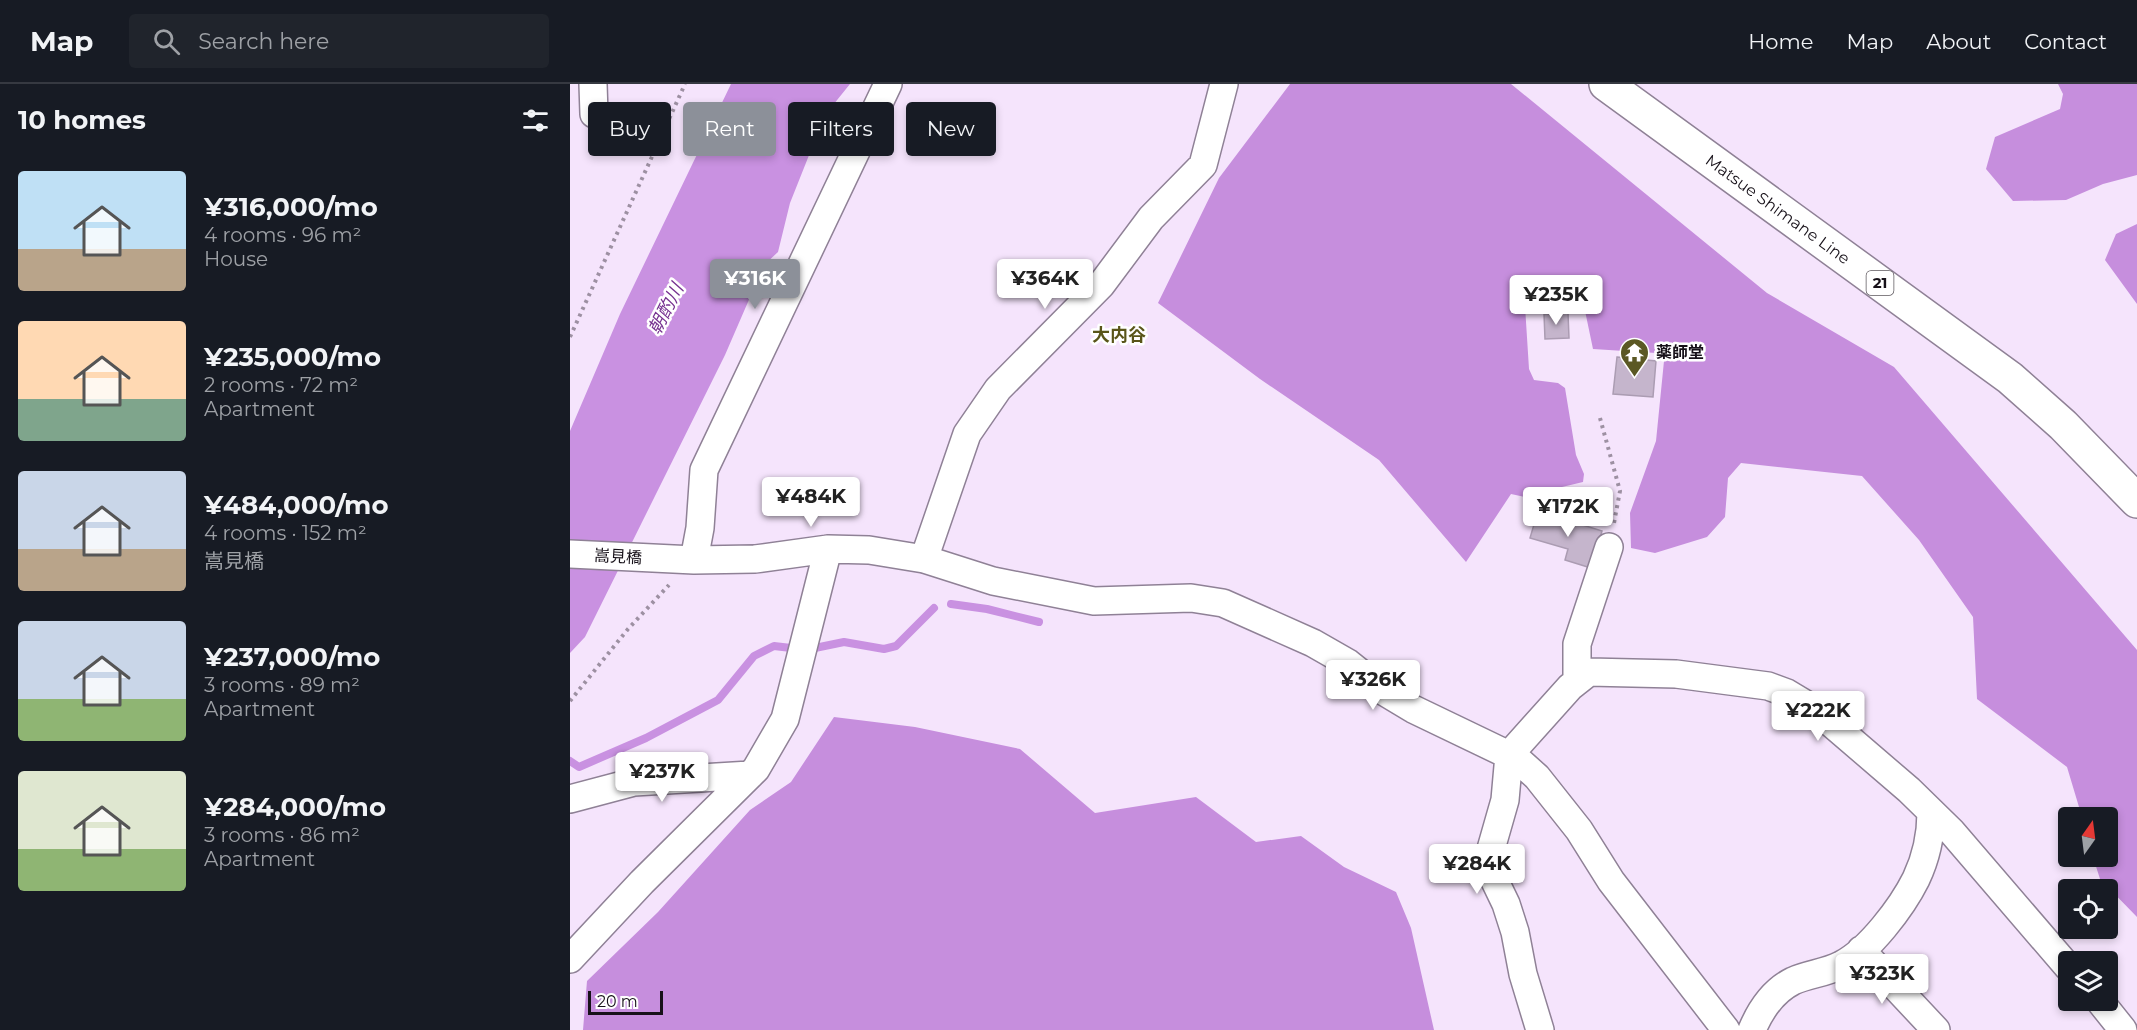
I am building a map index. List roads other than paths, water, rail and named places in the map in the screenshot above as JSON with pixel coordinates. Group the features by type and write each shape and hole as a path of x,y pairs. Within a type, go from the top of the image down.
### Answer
{"main road":[{"name":"Matsue Shimane Line","path":"1606,84 2010,378 2063,424 2137,501"}],"street":[{"path":"593,84 594,102"},
{"path":"694,560 700,528 704,470 888,84"},
{"path":"924,559 968,434 998,389 1101,285 1151,218 1203,165 1224,84"},
{"path":"1577,681 1577,644 1609,547"},
{"path":"570,959 642,882 756,769 785,719 828,549"},
{"name":"嵩見橋","path":"570,554 694,560 755,559 828,549 869,550 924,559 993,581 1094,601 1191,598 1223,603 1314,644 1348,663 1383,691 1413,709 1517,759 1537,777 1579,830 1611,881 1726,1030"},
{"path":"1540,1030 1523,974 1515,932 1494,877 1489,856 1505,800 1509,755 1588,672 1676,674 1768,686 1787,693 1817,711 1952,832 2058,955"},
{"path":"570,799 634,782 750,776"},
{"path":"1752,1030 1772,996 1793,981 1842,965 1861,950 1897,909 1916,879 1931,829 1931,812"},
{"path":"1861,950 1936,1030"},
{"path":"2108,1011 2123,1030"}],"water":[{"name":"朝酌川","path":"731,84 850,84 835,102 788,102 788,156 809,156 790,203 778,252 764,265 725,355 585,637 570,653 570,431 620,314 696,156 776,156 776,102 722,102"}],"waterway":[{"path":"951,604 987,609 1039,622"},
{"path":"810,649 844,642 884,649 896,646 934,608"},
{"path":"570,761 579,767 646,738 718,700 754,656 774,646 791,648"}],"place":[{"name":"薬師堂","path":"1635,378"}],"district":[{"name":"大内谷","path":"1119,335"}]}
